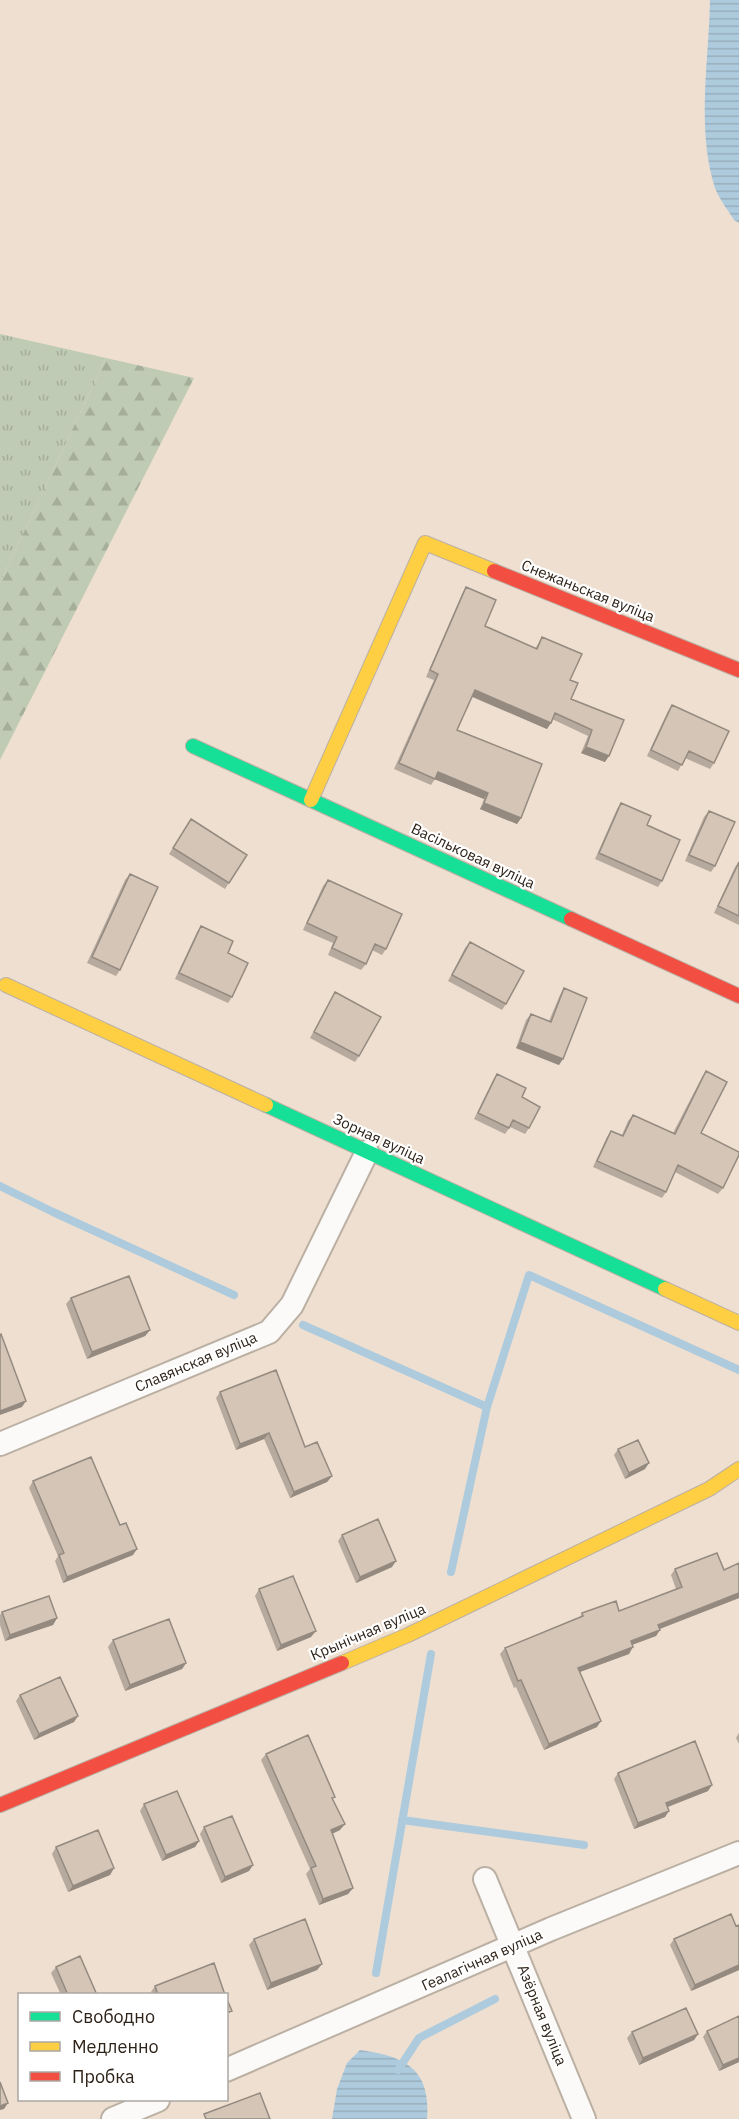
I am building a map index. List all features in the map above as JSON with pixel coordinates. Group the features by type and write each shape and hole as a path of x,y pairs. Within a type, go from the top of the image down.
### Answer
{"street":[{"name":"Снежаньская вуліца","path":"311,800 425,543 739,670"},
{"name":"Васільковая вуліца","path":"193,746 739,996"},
{"name":"Зорная вуліца","path":"6,985 739,1323"},
{"name":"Славянская вуліца","path":"0,1444 268,1332 292,1305 368,1152"},
{"name":"Крынічная вуліца","path":"0,1805 408,1635 708,1489 739,1469"},
{"name":"Геалагічная вуліца","path":"228,2069 551,1929 739,1853"},
{"name":"Азёрная вуліца","path":"486,1879 584,2119"},
{"path":"113,2119 156,2101"}],"green space":[{"path":"0,334 106,358 0,583"},
{"path":"106,358 194,378 0,760 0,583"}],"water":[{"path":"710,0 739,0 739,223 734,220 715,188 706,142 705,95"},
{"path":"360,2050 390,2056 412,2068 425,2088 427,2119 332,2119 337,2089 347,2063"}],"building":[{"path":"466,587 496,600 485,626 537,649 542,637 582,654 570,680 578,683 571,699 624,720 609,756 586,747 592,730 555,713 551,723 475,690 457,730 542,764 521,818 484,803 488,793 438,772 435,779 399,763 438,674 430,670"},
{"path":"672,705 729,731 714,763 689,751 682,765 651,750"},
{"path":"621,803 651,816 647,825 680,840 662,881 599,853"},
{"path":"709,811 735,822 715,866 689,855"},
{"path":"191,819 247,855 229,883 173,848"},
{"path":"739,862 739,916 718,906"},
{"path":"130,874 158,887 120,970 92,957"},
{"path":"328,880 402,914 386,949 375,944 366,964 332,948 337,937 307,923"},
{"path":"201,926 233,941 228,953 248,963 232,997 179,973"},
{"path":"470,942 524,971 506,1004 452,975"},
{"path":"564,988 587,998 563,1059 520,1042 531,1014 551,1022"},
{"path":"335,992 381,1017 359,1056 314,1032"},
{"path":"706,1071 727,1082 701,1133 739,1152 723,1188 678,1165 666,1192 597,1161 611,1131 623,1136 633,1115 675,1134"},
{"path":"497,1074 526,1088 522,1097 540,1107 529,1128 513,1120 509,1128 478,1113"},
{"path":"129,1276 150,1330 92,1352 71,1298"},
{"path":"0,1335 26,1401 0,1411"},
{"path":"276,1370 305,1447 317,1442 332,1476 294,1492 269,1433 240,1444 220,1392"},
{"path":"638,1440 649,1463 629,1473 618,1449"},
{"path":"91,1457 120,1525 126,1523 137,1549 67,1577 59,1555 64,1553 33,1481"},
{"path":"378,1519 396,1561 360,1577 342,1535"},
{"path":"717,1553 724,1570 739,1563 739,1593 658,1625 660,1630 631,1641 633,1647 578,1668 601,1721 549,1744 521,1680 518,1681 505,1648 583,1616 582,1613 616,1601 619,1611 682,1587 675,1569"},
{"path":"293,1576 316,1631 281,1645 259,1589"},
{"path":"49,1596 57,1618 10,1635 2,1612"},
{"path":"169,1619 186,1663 130,1685 113,1640"},
{"path":"60,1677 78,1716 39,1734 20,1695"},
{"path":"308,1735 335,1797 332,1798 345,1824 331,1830 353,1888 323,1899 311,1868 316,1866 266,1754"},
{"path":"695,1741 712,1785 666,1803 669,1811 638,1823 618,1773"},
{"path":"177,1791 199,1841 166,1855 144,1804"},
{"path":"232,1816 253,1865 225,1877 204,1827"},
{"path":"98,1830 114,1868 73,1886 56,1847"},
{"path":"731,1914 736,1926 739,1925 739,1965 695,1985 674,1939"},
{"path":"305,1919 322,1964 271,1983 254,1939"},
{"path":"80,1956 96,1993 67,1993 56,1967"},
{"path":"214,1963 224,1993 157,1993 155,1986"},
{"path":"686,2008 698,2034 643,2058 632,2032"},
{"path":"739,2016 739,2058 723,2065 707,2031"},
{"path":"0,2082 8,2103 0,2106"},
{"path":"260,2093 270,2119 206,2119 204,2114"}],"waterway":[{"path":"0,1186 234,1295"},
{"path":"451,1572 487,1407 529,1275 739,1370"},
{"path":"303,1325 487,1407"},
{"path":"376,1973 431,1654"},
{"path":"402,1820 584,1845"},
{"path":"398,2070 419,2038 495,1999"}],"traffic: fast":[{"path":"193,746 571,919"},
{"path":"266,1105 665,1289"}],"traffic: slow":[{"path":"311,800 425,543 494,571"},
{"path":"6,985 266,1105"},
{"path":"665,1289 739,1323"},
{"path":"342,1663 408,1635 709,1489 739,1469"}],"traffic: jam":[{"path":"494,571 739,670"},
{"path":"571,919 739,996"},
{"path":"0,1805 342,1663"}]}
